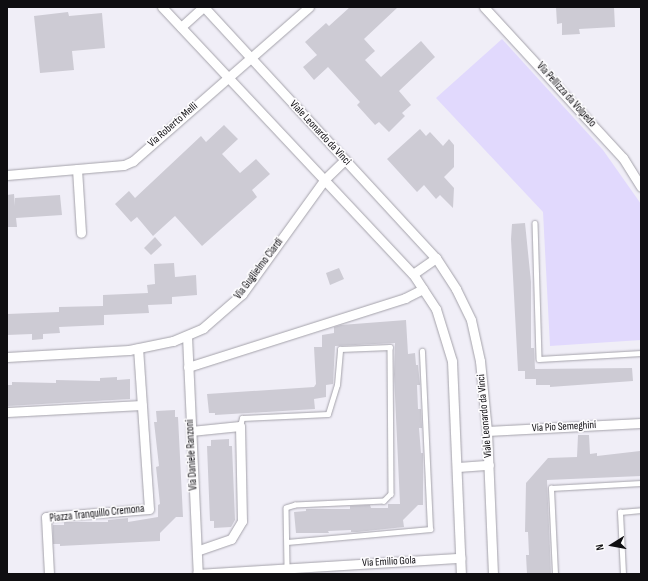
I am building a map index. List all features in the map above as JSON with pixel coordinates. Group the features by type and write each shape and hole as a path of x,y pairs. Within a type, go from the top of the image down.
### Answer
{"street":[{"path":"162,7 229,76 413,274 436,309 452,361 462,574"},
{"name":"Viale Leonardo da Vinci","path":"181,27 203,7 436,258 456,289 471,320 480,361 488,431 493,574"},
{"name":"Via Roberto Melli","path":"7,175 124,165 133,161 229,76 252,59 309,7"},
{"name":"Via Pellizza da Volpedo","path":"484,7 623,158 641,187"},
{"name":"Via Guglielmo Ciardi","path":"7,357 138,348 187,336 203,328 242,294 325,180 345,160"},
{"path":"77,169 81,233"},
{"path":"413,274 436,258"},
{"path":"188,367 405,298 423,289"},
{"name":"Via Daniele Ranzoni","path":"187,336 197,574"},
{"name":"Piazza Tranquillo Cremona","path":"49,574 46,517 149,509 138,348"},
{"path":"7,412 142,405"},
{"name":"Via Pio Semeghini","path":"488,431 641,423"},
{"path":"191,431 240,426 242,521 231,539 197,551"},
{"name":"Viale Leonardo da Vinci","path":"458,467 489,465"},
{"name":"Via Emilio Gola","path":"197,574 461,558"}],"lane":[{"path":"535,223 539,359 641,353"},
{"path":"240,426 242,418 328,414 337,385 340,349 390,347 391,494 384,501 294,505 286,508 287,568"},
{"path":"287,542 430,529 422,350"},
{"path":"555,574 551,488 641,483"},
{"path":"623,574 620,512 641,510"}],"shaded area":[{"path":"502,39 603,150 641,204 641,340 550,346 543,212 436,98"}],"building":[{"path":"350,7 398,7 364,39 375,51 365,60 381,77 421,41 435,57 399,91 411,105 402,113 405,116 389,132 379,122 375,125 357,105 360,102 328,67 314,80 303,67 317,55 305,42 326,23 329,26"},
{"path":"556,7 614,7 615,27 579,29 580,34 562,35 562,23 557,24"},
{"path":"68,12 69,16 102,13 105,48 72,51 74,70 40,73 34,16"},
{"path":"224,125 238,139 222,154 240,173 256,159 270,174 252,190 257,197 202,246 175,216 153,236 137,217 131,222 115,204 129,191 135,198 201,136 206,142"},
{"path":"420,129 426,136 430,132 443,146 449,139 454,145 454,167 444,177 454,188 453,208 440,195 436,199 424,185 417,192 387,159"},
{"path":"14,194 15,206 15,198 60,195 62,215 16,218 17,227 7,227 7,195"},
{"path":"525,223 531,282 531,348 534,348 535,369 632,368 633,381 550,387 550,385 536,385 536,379 525,379 525,371 518,371 511,239 512,224"},
{"path":"155,237 162,245 151,255 144,248"},
{"path":"174,263 175,277 196,275 197,295 172,297 172,304 148,305 149,313 104,315 104,325 59,327 60,333 43,334 43,339 32,340 32,334 7,335 7,314 59,312 59,307 103,306 103,295 148,293 147,285 155,284 154,264"},
{"path":"339,268 344,279 330,285 326,273"},
{"path":"406,320 408,354 415,353 420,385 417,385 418,409 421,409 422,428 419,428 421,453 423,453 423,505 418,505 403,520 404,527 357,532 351,532 351,530 328,531 329,533 296,533 294,512 306,511 306,509 350,509 350,506 370,505 371,508 388,508 388,504 400,504 394,374 395,343 335,346 333,384 326,385 326,397 314,399 315,409 215,415 215,413 209,413 207,394 314,387 316,384 314,347 322,347 322,335 334,333 334,327 341,325"},
{"path":"117,377 117,380 130,379 130,399 7,406 7,385 12,385 12,382 56,383 56,380 100,381 100,378"},
{"path":"175,410 175,417 178,417 183,517 176,517 160,533 160,541 60,546 60,544 53,544 53,525 64,525 64,522 108,522 108,520 128,518 128,522 158,517 158,505 160,504 156,467 159,466 154,422 157,422 156,411"},
{"path":"578,435 589,435 590,454 597,453 597,456 640,451 641,476 547,480 551,574 527,574 526,555 529,555 528,532 525,532 526,483 548,458 577,457"},
{"path":"229,439 229,446 232,446 235,520 231,527 214,528 214,521 210,521 207,446 211,446 211,440"}]}
